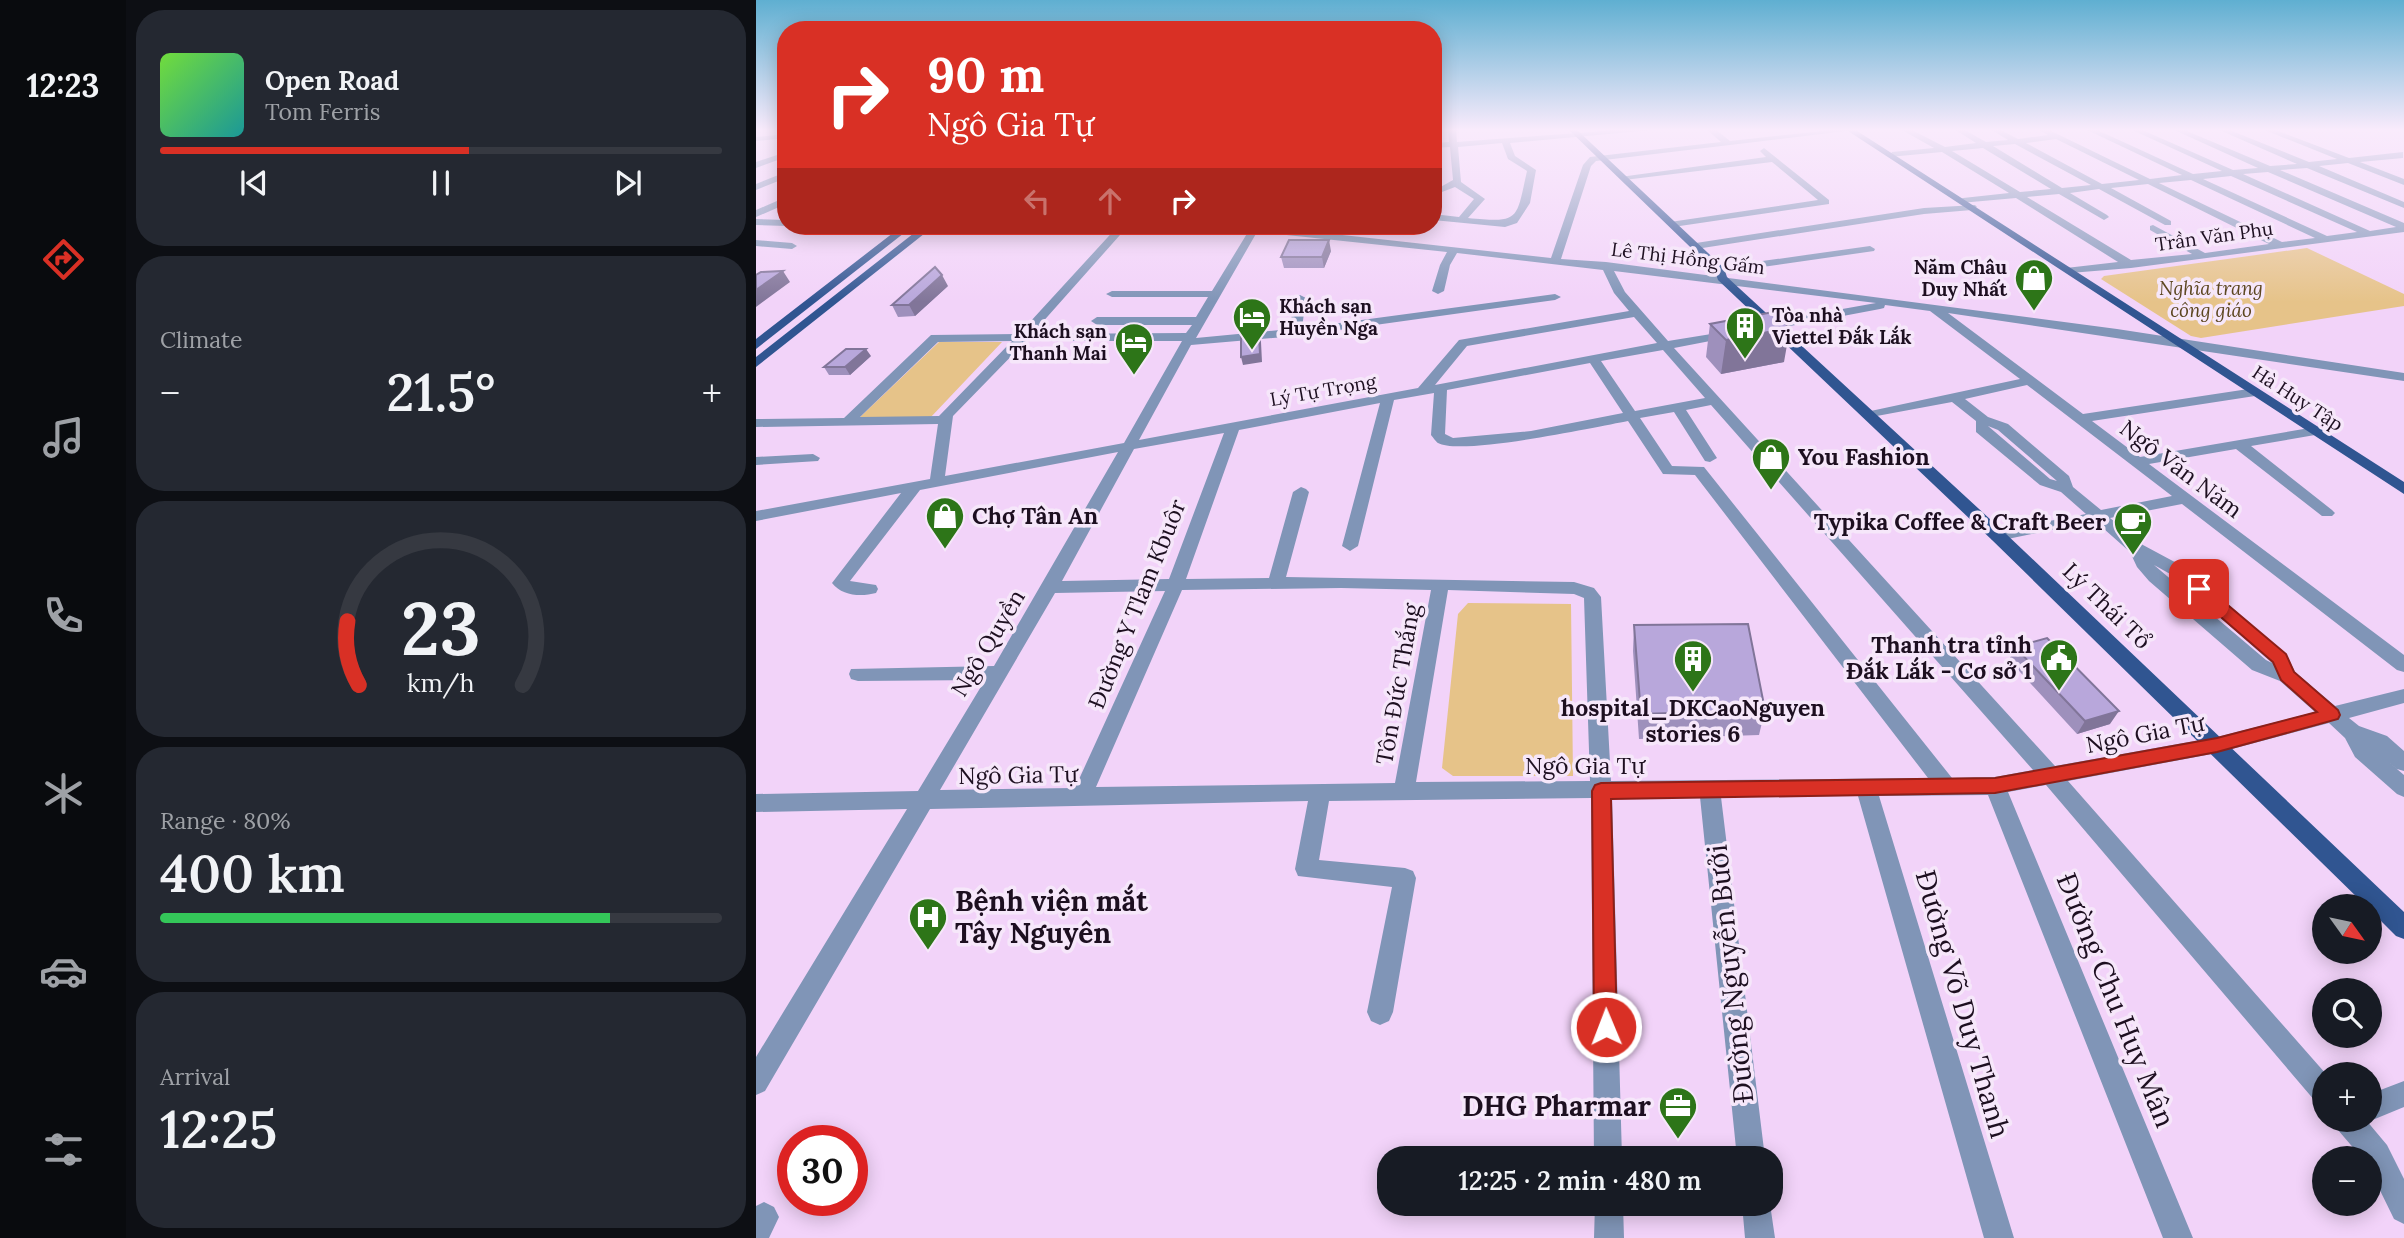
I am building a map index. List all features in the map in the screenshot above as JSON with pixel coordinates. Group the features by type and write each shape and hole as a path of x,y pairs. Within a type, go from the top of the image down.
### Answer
{"main road":[{"name":"Lý Thái Tổ","path":"1634,187 1772,325 1871,415 2217,745 2404,928"},
{"name":"Hà Huy Tập","path":"1941,187 2404,489"},
{"path":"756,345 897,235"},
{"path":"756,363 918,235"}],"street":[{"path":"1460,187 1480,199 1461,220"},
{"path":"1442,218 1508,224 1520,215 1528,187"},
{"path":"1556,259 1580,187"},
{"path":"1673,225 1826,202 1807,187"},
{"path":"2003,187 2131,265"},
{"path":"2057,187 2104,217"},
{"path":"1696,246 2018,196 2104,187 2168,223"},
{"path":"2156,187 2278,245"},
{"path":"2214,187 2325,239"},
{"path":"2263,187 2369,233"},
{"path":"2310,187 2404,228"},
{"path":"2360,187 2404,205"},
{"path":"756,214 777,204"},
{"path":"756,205 774,206"},
{"path":"756,222 777,223"},
{"path":"2153,228 2203,256"},
{"name":"Trần Văn Phụ","path":"2070,270 2203,256 2404,228"},
{"path":"937,482 946,415 1023,337 1115,235"},
{"name":"Ngô Quyền","path":"756,1082 1050,587 1250,235"},
{"name":"Lê Thị Hồng Gấm","path":"1327,235 1606,265 1721,274 1897,303 2172,338 2404,377"},
{"path":"756,243 792,246"},
{"path":"1438,291 1445,265 1454,249"},
{"path":"1721,274 1870,249"},
{"path":"1606,265 1620,293 1637,313 2051,776 2312,1078"},
{"path":"1112,294 1215,294"},
{"path":"848,421 935,338 1189,339 1296,332 1555,297"},
{"path":"1296,332 1300,298"},
{"name":"Lý Tự Trọng","path":"756,516 1897,303"},
{"name":"Ngô Văn Năm","path":"1933,307 2182,499 2404,665"},
{"path":"1421,393 1463,344 1637,313"},
{"path":"1097,321 1200,321"},
{"path":"1593,359 1668,471 1704,464"},
{"path":"1871,415 2029,381"},
{"path":"1441,389 1438,435 1443,440 1453,442 1531,435 1715,400"},
{"path":"2078,419 2255,393"},
{"path":"1954,397 1983,421 1981,429 2045,482 2067,489 2137,549 2143,563 2155,577 2259,664 2287,676 2352,732 2380,742 2404,763"},
{"path":"1350,546 1388,398"},
{"path":"1678,408 1704,464 1946,786"},
{"path":"756,423 945,420"},
{"name":"Đường Y Tlam Kbuôr","path":"1081,798 1177,584 1233,426"},
{"path":"2134,462 2315,431"},
{"path":"2239,444 2327,513"},
{"path":"756,461 813,458"},
{"path":"870,589 851,589 840,583 915,486"},
{"path":"1276,583 1301,492"},
{"path":"1997,536 2182,499"},
{"path":"1050,587 1276,583 1441,584 1574,588 1588,592 1592,597 1601,791 1608,1146"},
{"name":"Tôn Đức Thắng","path":"1404,792 1441,584"},
{"path":"858,674 999,673"},
{"name":"Ngô Gia Tự","path":"756,803 1320,792 1995,786 2217,745 2404,696"},
{"path":"2352,732 2362,751 2404,788"},
{"name":"Đường Chu Huy Mân","path":"1995,786 2178,1238"},
{"name":"Đường Võ Duy Thanh","path":"1866,787 1999,1238"},
{"name":"Đường Nguyễn Bưởi","path":"1710,789 1750,1146"},
{"path":"1320,792 1306,869 1405,878 1380,1012"},
{"path":"2382,1102 2404,1094"},
{"path":"2358,1132 2377,1155 2404,1209"},
{"path":"1609,1216 1609,1238"},
{"path":"1757,1216 1760,1238"}],"green space":[{"name":"Nghĩa trang công giáo","path":"2307,248 2404,294 2404,306 2201,338 2191,336 2101,279 2104,276"},
{"path":"939,342 1002,342 930,418 859,418"},
{"path":"1468,603 1571,604 1573,776 1453,776 1442,768 1458,614"}],"building":[{"path":"1289,240 1329,240 1322,257 1281,257"},
{"path":"935,267 942,275 909,305 892,305"},
{"path":"783,271 756,290 756,275 761,272"},
{"path":"1773,312 1790,328 1726,340 1710,324"},
{"name":"Khách sạn Huyền Nga","path":"1259,334 1260,354 1241,357 1241,335"},
{"path":"846,349 866,349 845,367 824,367"},
{"name":"hospital_DKCaoNguyen stories 6","path":"1748,624 1765,710 1641,714 1634,625"},
{"path":"2047,638 2119,711 2085,721 2015,647"}],"place":[{"name":"Năm Châu Duy Nhất","path":"2034,312"},
{"name":"Khách sạn Huyền Nga","path":"1252,351"},
{"name":"Tòa nhà Viettel Đắk Lắk","path":"1745,360"},
{"name":"Khách sạn Thanh Mai","path":"1134,376"},
{"name":"You Fashion","path":"1771,491"},
{"name":"Chợ Tân An","path":"945,550"},
{"name":"Typika Coffee & Craft Beer","path":"2133,556"},
{"name":"Thanh tra tỉnh Đắk Lắk - Cơ sở 1","path":"2059,692"},
{"name":"hospital_DKCaoNguyen stories 6","path":"1693,693"},
{"name":"Bệnh viện mắt Tây Nguyên","path":"928,951"},
{"name":"DHG Pharmar","path":"1678,1140"}],"route":[{"path":"1606,1027 1601,791 1995,786 2217,745 2332,715 2287,676 2280,659 2199,589"}]}
